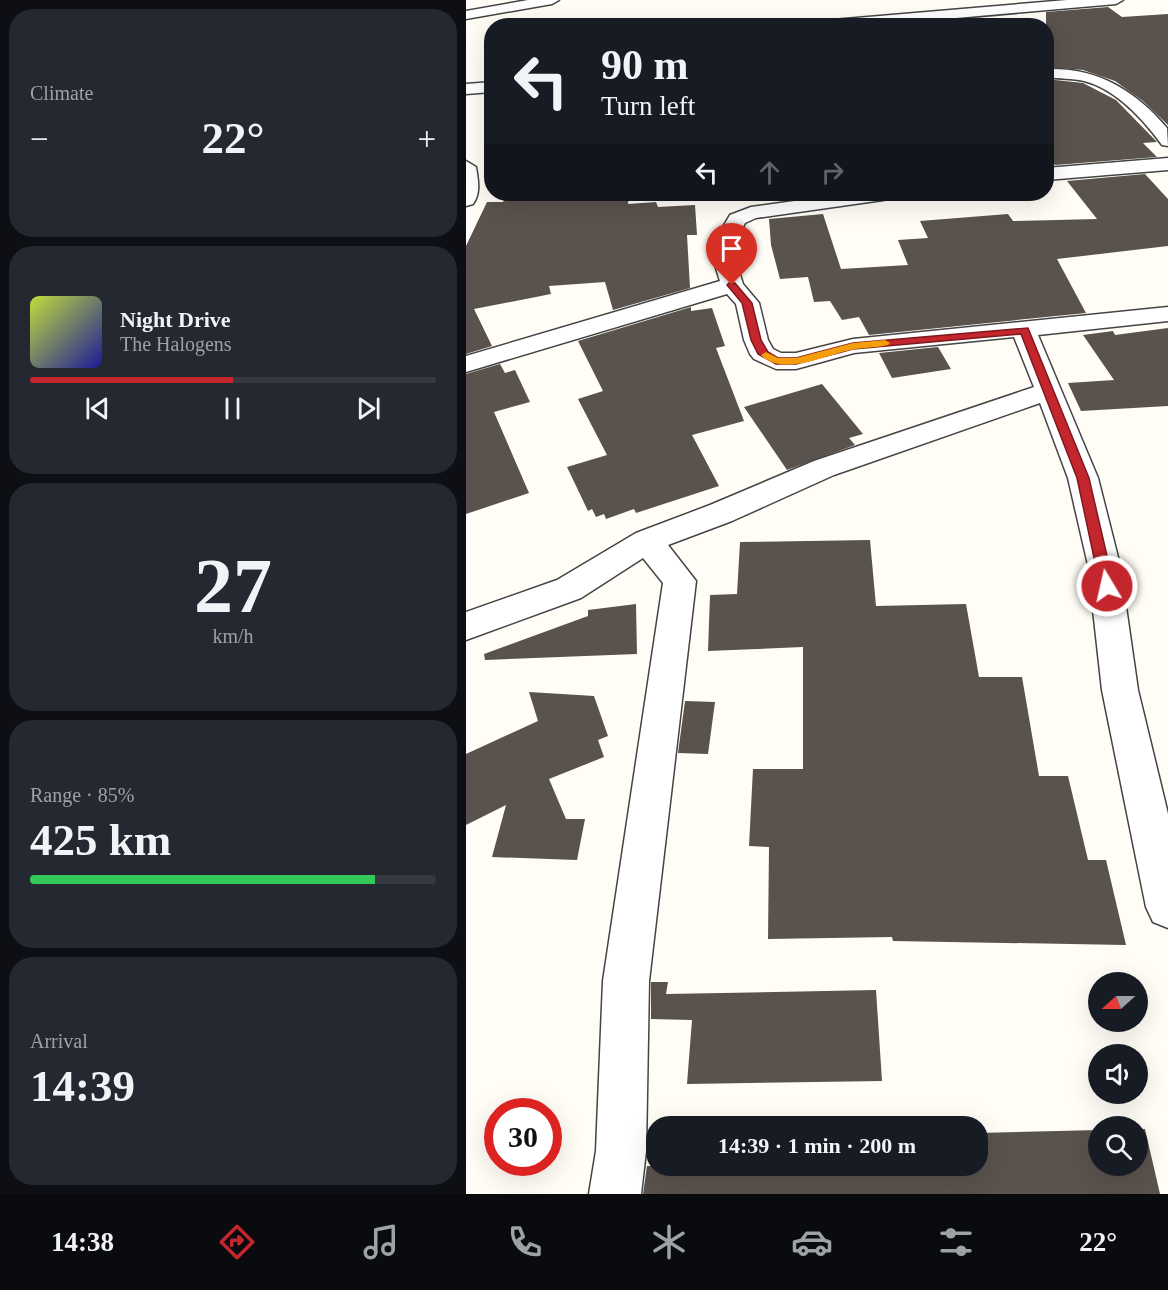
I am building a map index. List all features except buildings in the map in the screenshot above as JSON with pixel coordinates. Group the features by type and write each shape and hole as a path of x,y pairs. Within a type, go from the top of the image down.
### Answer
{"street":[{"path":"466,15 552,0"},
{"path":"892,18 1116,0"},
{"path":"831,18 833,7"},
{"path":"1024,18 1030,7"},
{"path":"1054,73 1081,76 1102,82 1152,119 1168,141"},
{"path":"466,89 484,88"},
{"path":"1054,173 1168,164"},
{"path":"466,167 469,186 466,200"},
{"path":"834,201 751,213 737,219 721,249 732,285 747,303 756,340 763,354 776,361 796,361 853,346 1024,331 1168,314"},
{"path":"466,364 732,285"},
{"path":"1024,331 1083,478 1104,565 1120,690 1168,907"},
{"path":"466,626 569,589 647,541 721,513 824,468 1049,391"},
{"path":"615,1194 621,1151 626,981 680,581 647,541"}],"slow traffic":[{"path":"766,355 776,361 796,361 853,346 885,343"}],"route":[{"path":"732,285 747,303 756,340 763,354 776,361 796,361 853,346 1024,331 1083,478 1107,586"}]}
